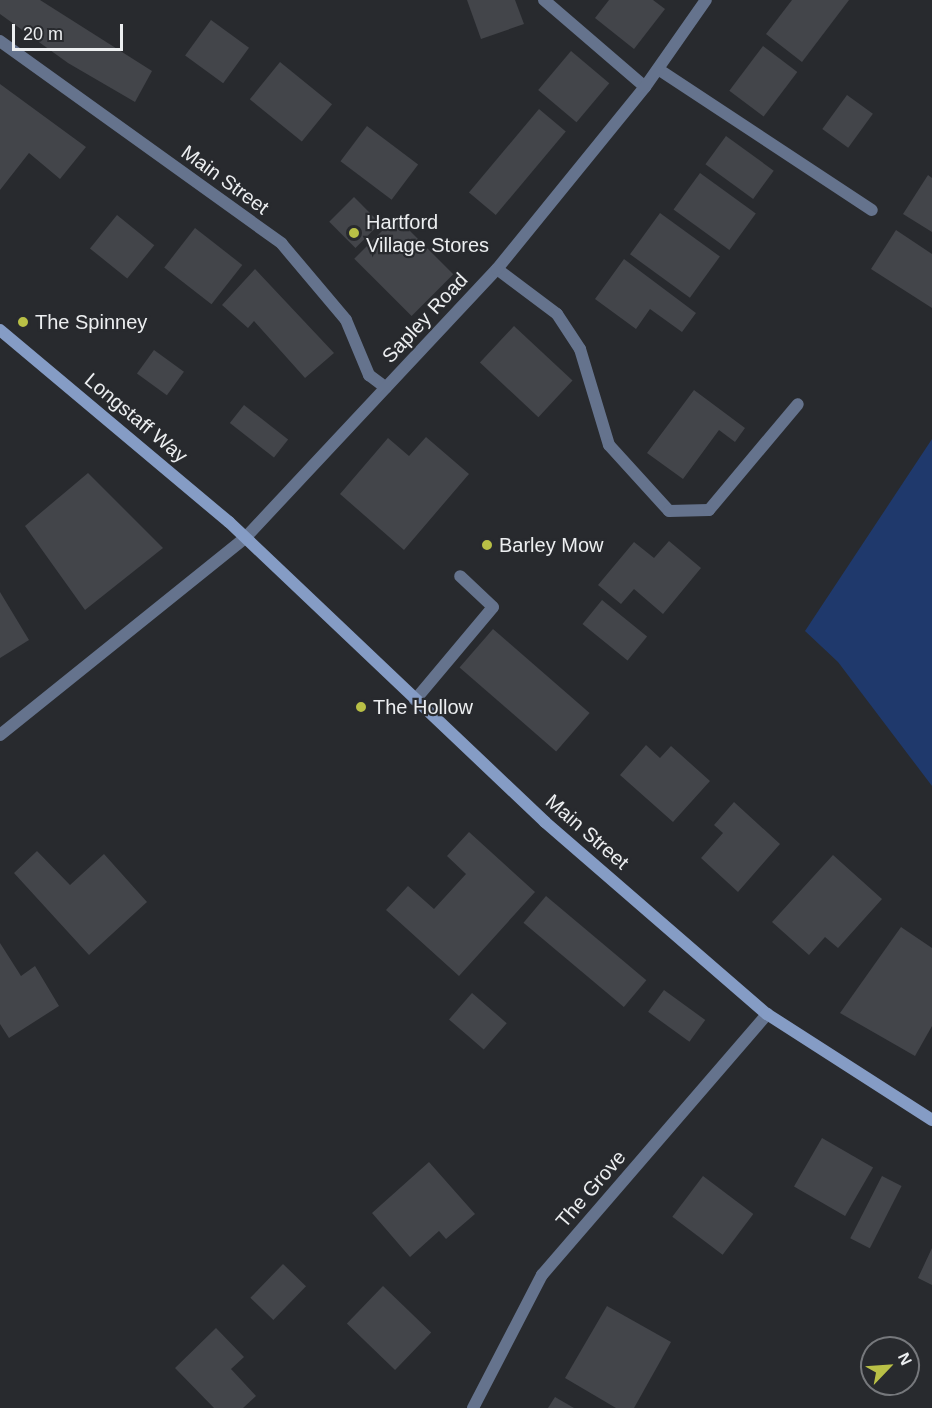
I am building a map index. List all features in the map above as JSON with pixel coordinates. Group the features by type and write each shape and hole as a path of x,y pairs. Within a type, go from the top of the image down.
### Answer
{"main road":[{"name":"Longstaff Way","path":"0,330 246,537"},
{"name":"Main Street","path":"246,537 545,822 767,1014 932,1120"}],"street":[{"path":"544,0 645,87"},
{"name":"Sapley Road","path":"246,537 497,269 645,87 706,0"},
{"name":"Main Street","path":"0,41 282,244 346,320 369,375 386,388"},
{"path":"658,69 872,210"},
{"path":"497,269 557,314 580,349 609,446 669,511 708,510 798,404"},
{"path":"0,735 246,537"},
{"path":"415,700 493,607 460,576"},
{"name":"The Grove","path":"472,1408 543,1275 767,1014"}],"shaded area":[{"path":"932,439 932,786 838,662 805,631"}],"building":[{"path":"0,0 40,0 152,71 135,102 68,63 0,14"},
{"path":"467,0 515,0 524,24 481,39"},
{"path":"609,0 653,0 665,9 634,49 595,18"},
{"path":"792,0 849,0 802,62 766,34"},
{"path":"211,20 249,48 223,83 185,56"},
{"path":"763,46 797,72 764,117 729,91"},
{"path":"571,51 609,83 577,122 538,90"},
{"path":"280,62 332,104 302,141 250,99"},
{"path":"0,84 86,147 60,179 29,153 0,190"},
{"path":"847,95 873,114 848,148 822,129"},
{"path":"539,109 566,131 496,215 469,192"},
{"path":"367,126 418,165 392,200 341,161"},
{"path":"726,136 774,171 753,199 705,164"},
{"path":"700,173 756,214 729,250 674,209"},
{"path":"928,175 932,178 932,232 903,214"},
{"path":"354,197 380,223 355,248 329,222"},
{"path":"660,213 720,256 690,298 630,254"},
{"path":"117,215 154,245 127,279 90,248"},
{"path":"396,217 453,274 412,316 354,259"},
{"path":"195,228 242,265 211,304 164,267"},
{"path":"896,230 932,254 932,308 871,269"},
{"path":"624,259 696,313 682,332 650,309 636,329 595,299"},
{"path":"255,269 334,353 305,378 254,321 248,328 222,305"},
{"path":"514,326 573,381 538,417 480,363"},
{"path":"154,350 184,372 167,395 137,373"},
{"path":"694,390 745,428 735,442 719,430 683,479 647,453"},
{"path":"244,405 288,439 274,458 230,423"},
{"path":"426,437 469,474 404,550 340,494 388,438 409,456"},
{"path":"88,473 163,548 85,610 25,526"},
{"path":"669,541 701,568 663,614 634,589 621,604 598,585 634,542 654,558"},
{"path":"0,592 29,640 0,658"},
{"path":"602,600 647,637 628,661 582,624"},
{"path":"493,629 590,713 556,751 460,667"},
{"path":"646,745 660,758 671,746 710,781 673,822 620,775"},
{"path":"734,802 780,844 738,892 701,858 723,833 714,825"},
{"path":"469,832 535,892 459,976 386,910 408,886 434,909 466,874 447,856"},
{"path":"37,851 70,885 104,854 147,902 89,955 14,873"},
{"path":"833,855 882,899 838,948 825,937 809,955 772,922"},
{"path":"546,896 646,980 624,1007 524,923"},
{"path":"901,927 932,948 932,1026 915,1056 840,1013"},
{"path":"0,943 21,976 35,966 59,1006 9,1038 0,1024"},
{"path":"664,990 705,1020 689,1042 648,1012"},
{"path":"472,993 507,1023 484,1050 449,1019"},
{"path":"822,1138 873,1168 845,1216 794,1186"},
{"path":"429,1162 475,1214 446,1239 439,1231 410,1257 372,1213"},
{"path":"703,1176 753,1214 723,1255 672,1217"},
{"path":"882,1176 902,1186 870,1248 850,1238"},
{"path":"932,1248 932,1285 918,1278"},
{"path":"283,1264 306,1286 273,1320 250,1298"},
{"path":"383,1286 431,1333 395,1370 347,1323"},
{"path":"607,1306 671,1342 634,1408 616,1408 565,1378"},
{"path":"216,1328 244,1357 231,1369 256,1396 243,1408 214,1408 175,1368"},
{"path":"555,1397 574,1408 548,1408"}],"place":[{"name":"Hartford Village Stores","path":"354,233"},
{"name":"The Spinney","path":"23,322"},
{"name":"Barley Mow","path":"487,545"},
{"name":"The Hollow","path":"361,707"}]}
